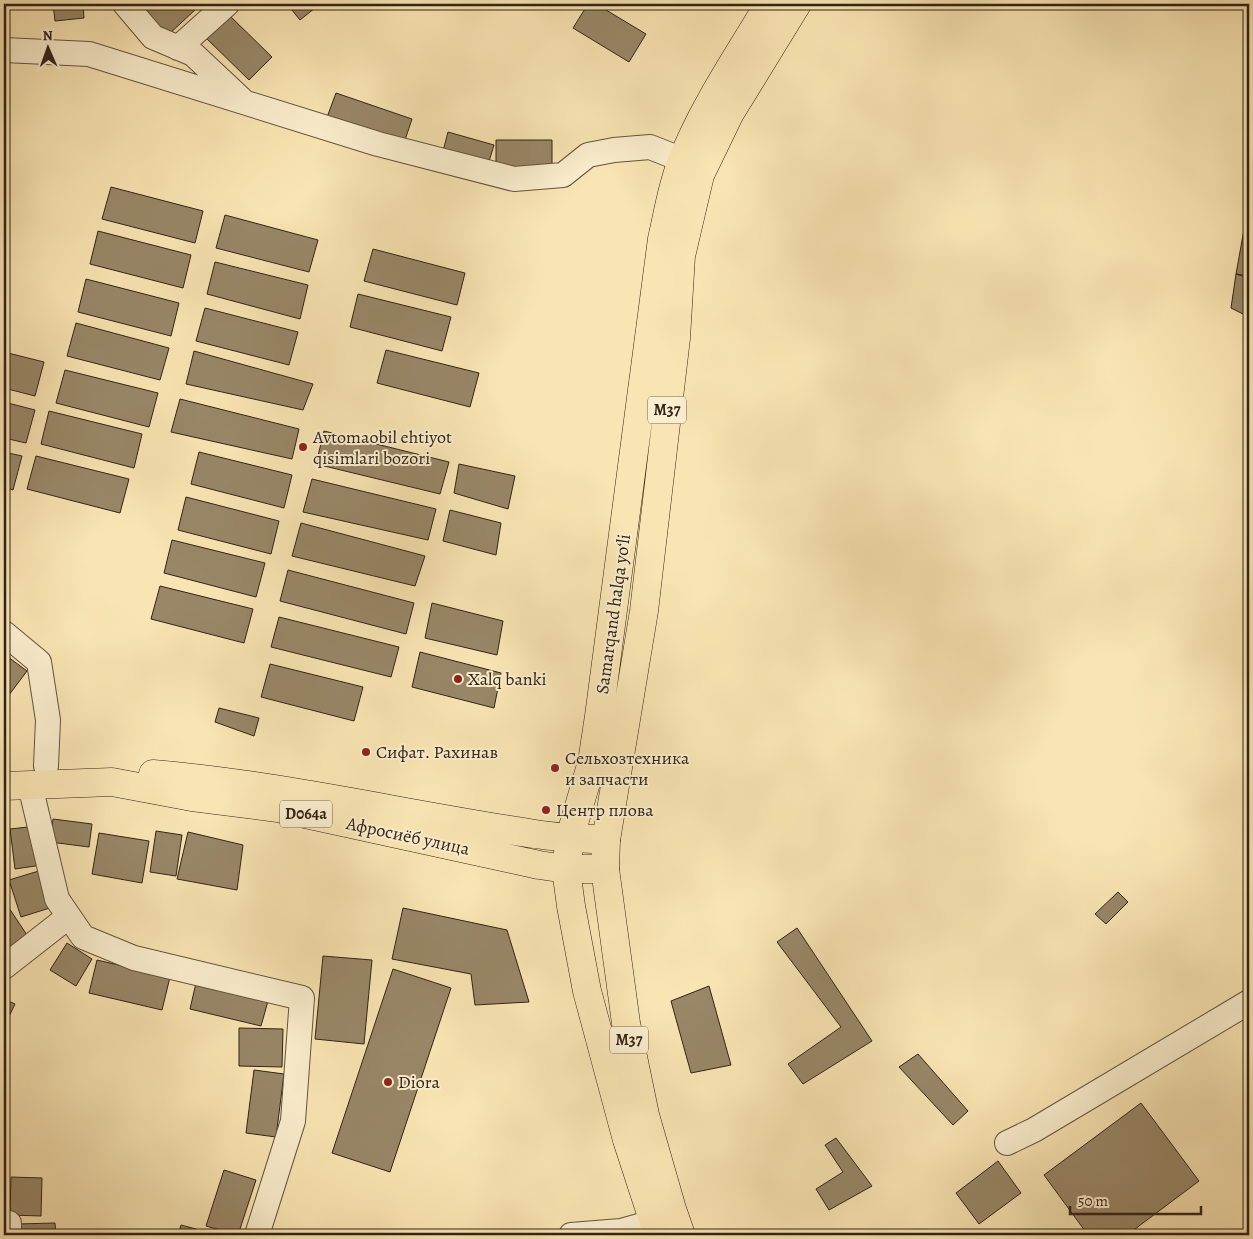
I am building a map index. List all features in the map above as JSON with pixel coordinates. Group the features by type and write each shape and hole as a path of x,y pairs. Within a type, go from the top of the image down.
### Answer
{"main road":[{"name":"Samarqand halqa yoʻli","path":"655,1229 627,1140 587,991 566,869 570,837 592,762 662,239 671,197 683,160 712,99 769,4"},
{"name":"Samarqand halqa yoʻli","path":"681,1235 645,1115 628,1032 605,869 606,840 644,612 676,338 681,256 700,175 730,113 797,4"},
{"name":"Афросиёб улица","path":"4,769 26,779 112,782 192,797 278,808 539,865 566,869 605,869"},
{"name":"Афросиёб улица","path":"26,779 194,778 282,790 544,835 606,840"}],"street":[{"path":"125,4 153,37 193,54 246,103"},
{"path":"178,48 227,4"},
{"path":"4,50 89,54 378,144 514,179 563,175 588,155 614,150 650,147 683,160"},
{"path":"4,633 39,662 48,720 26,779 57,899 83,937 134,958 302,998 292,1121 257,1235"},
{"path":"4,967 68,917"},
{"path":"1007,1143 1034,1130 1249,1002"},
{"path":"4,1222 9,1223 9,1235"},
{"path":"571,1235 655,1229"}],"building":[{"path":"53,4 83,4 84,18 55,21"},
{"path":"137,4 189,4 195,10 167,36"},
{"path":"287,4 320,4 300,20"},
{"path":"588,4 596,4 646,34 629,62 573,28"},
{"path":"229,15 272,57 249,80 206,38"},
{"path":"336,93 412,119 403,146 326,120"},
{"path":"448,132 494,145 487,168 442,155"},
{"path":"496,140 552,140 552,167 496,167"},
{"path":"111,187 203,211 195,243 102,219"},
{"path":"1249,202 1249,276 1236,274"},
{"path":"225,215 318,240 309,272 216,248"},
{"path":"98,231 191,255 183,288 90,264"},
{"path":"373,249 465,273 457,305 364,281"},
{"path":"215,262 308,285 300,319 207,294"},
{"path":"1236,274 1249,278 1249,317 1231,308"},
{"path":"86,279 179,303 171,336 78,312"},
{"path":"358,294 451,317 442,351 350,327"},
{"path":"205,308 298,332 289,365 196,341"},
{"path":"76,323 169,348 160,380 67,356"},
{"path":"386,350 479,373 470,407 377,383"},
{"path":"194,351 313,384 303,410 186,384"},
{"path":"4,352 44,362 35,396 4,388"},
{"path":"65,370 158,393 149,427 56,403"},
{"path":"180,399 299,429 292,459 171,432"},
{"path":"4,402 35,410 26,443 4,438"},
{"path":"49,411 142,434 134,468 41,444"},
{"path":"324,431 449,462 440,494 316,464"},
{"path":"4,452 22,456 13,490 4,487"},
{"path":"199,452 292,475 284,508 191,484"},
{"path":"36,456 129,479 120,513 27,489"},
{"path":"459,464 515,476 508,509 454,493"},
{"path":"312,479 436,509 428,540 303,512"},
{"path":"186,497 279,521 271,554 178,530"},
{"path":"450,510 501,523 496,555 443,541"},
{"path":"301,523 425,556 415,586 292,556"},
{"path":"172,540 265,563 256,597 164,573"},
{"path":"288,570 414,603 406,634 280,601"},
{"path":"160,586 253,609 244,643 151,619"},
{"path":"432,603 503,621 497,655 425,638"},
{"path":"279,617 399,647 391,677 271,647"},
{"path":"420,652 501,673 494,708 412,687"},
{"path":"4,654 27,671 9,695 4,691"},
{"path":"270,664 363,687 354,721 261,697"},
{"path":"219,708 259,718 254,736 215,722"},
{"path":"53,819 92,824 89,847 50,842"},
{"path":"37,826 42,865 15,869 10,829"},
{"path":"156,831 182,835 176,876 150,872"},
{"path":"188,832 243,845 237,890 177,879"},
{"path":"99,833 149,841 142,883 92,874"},
{"path":"42,870 53,907 21,917 9,880"},
{"path":"1118,892 1128,902 1106,924 1095,914"},
{"path":"9,908 27,935 4,951 4,912"},
{"path":"403,908 507,930 529,1002 475,1005 471,974 392,959"},
{"path":"797,928 872,1041 803,1084 788,1064 841,1027 777,942"},
{"path":"67,943 92,959 76,986 50,970"},
{"path":"323,956 372,960 364,1044 315,1039"},
{"path":"97,960 170,977 162,1010 89,993"},
{"path":"393,969 451,988 390,1172 332,1153"},
{"path":"196,983 268,1001 261,1026 190,1009"},
{"path":"709,986 731,1065 691,1073 671,1001"},
{"path":"4,999 15,1004 4,1027"},
{"path":"239,1028 283,1029 282,1067 239,1066"},
{"path":"918,1054 968,1111 953,1125 899,1067"},
{"path":"254,1070 284,1074 276,1137 246,1133"},
{"path":"1141,1103 1199,1181 1127,1235 1088,1235 1044,1175"},
{"path":"836,1138 872,1186 829,1210 816,1189 843,1172 825,1145"},
{"path":"998,1161 1021,1193 979,1224 956,1193"},
{"path":"224,1170 256,1180 238,1235 206,1226"},
{"path":"11,1177 42,1178 41,1216 10,1215"},
{"path":"55,1223 56,1235 18,1235 17,1224"},
{"path":"181,1225 218,1235 178,1235"}],"place":[{"name":"Avtomaobil ehtiyot qisimlari bozori","path":"303,447"},
{"name":"Xalq banki","path":"458,679"},
{"name":"Сифат. Рахинав","path":"366,752"},
{"name":"Сельхозтехника и запчасти","path":"555,768"},
{"name":"Центр плова","path":"546,810"},
{"name":"Diora","path":"388,1082"}]}
